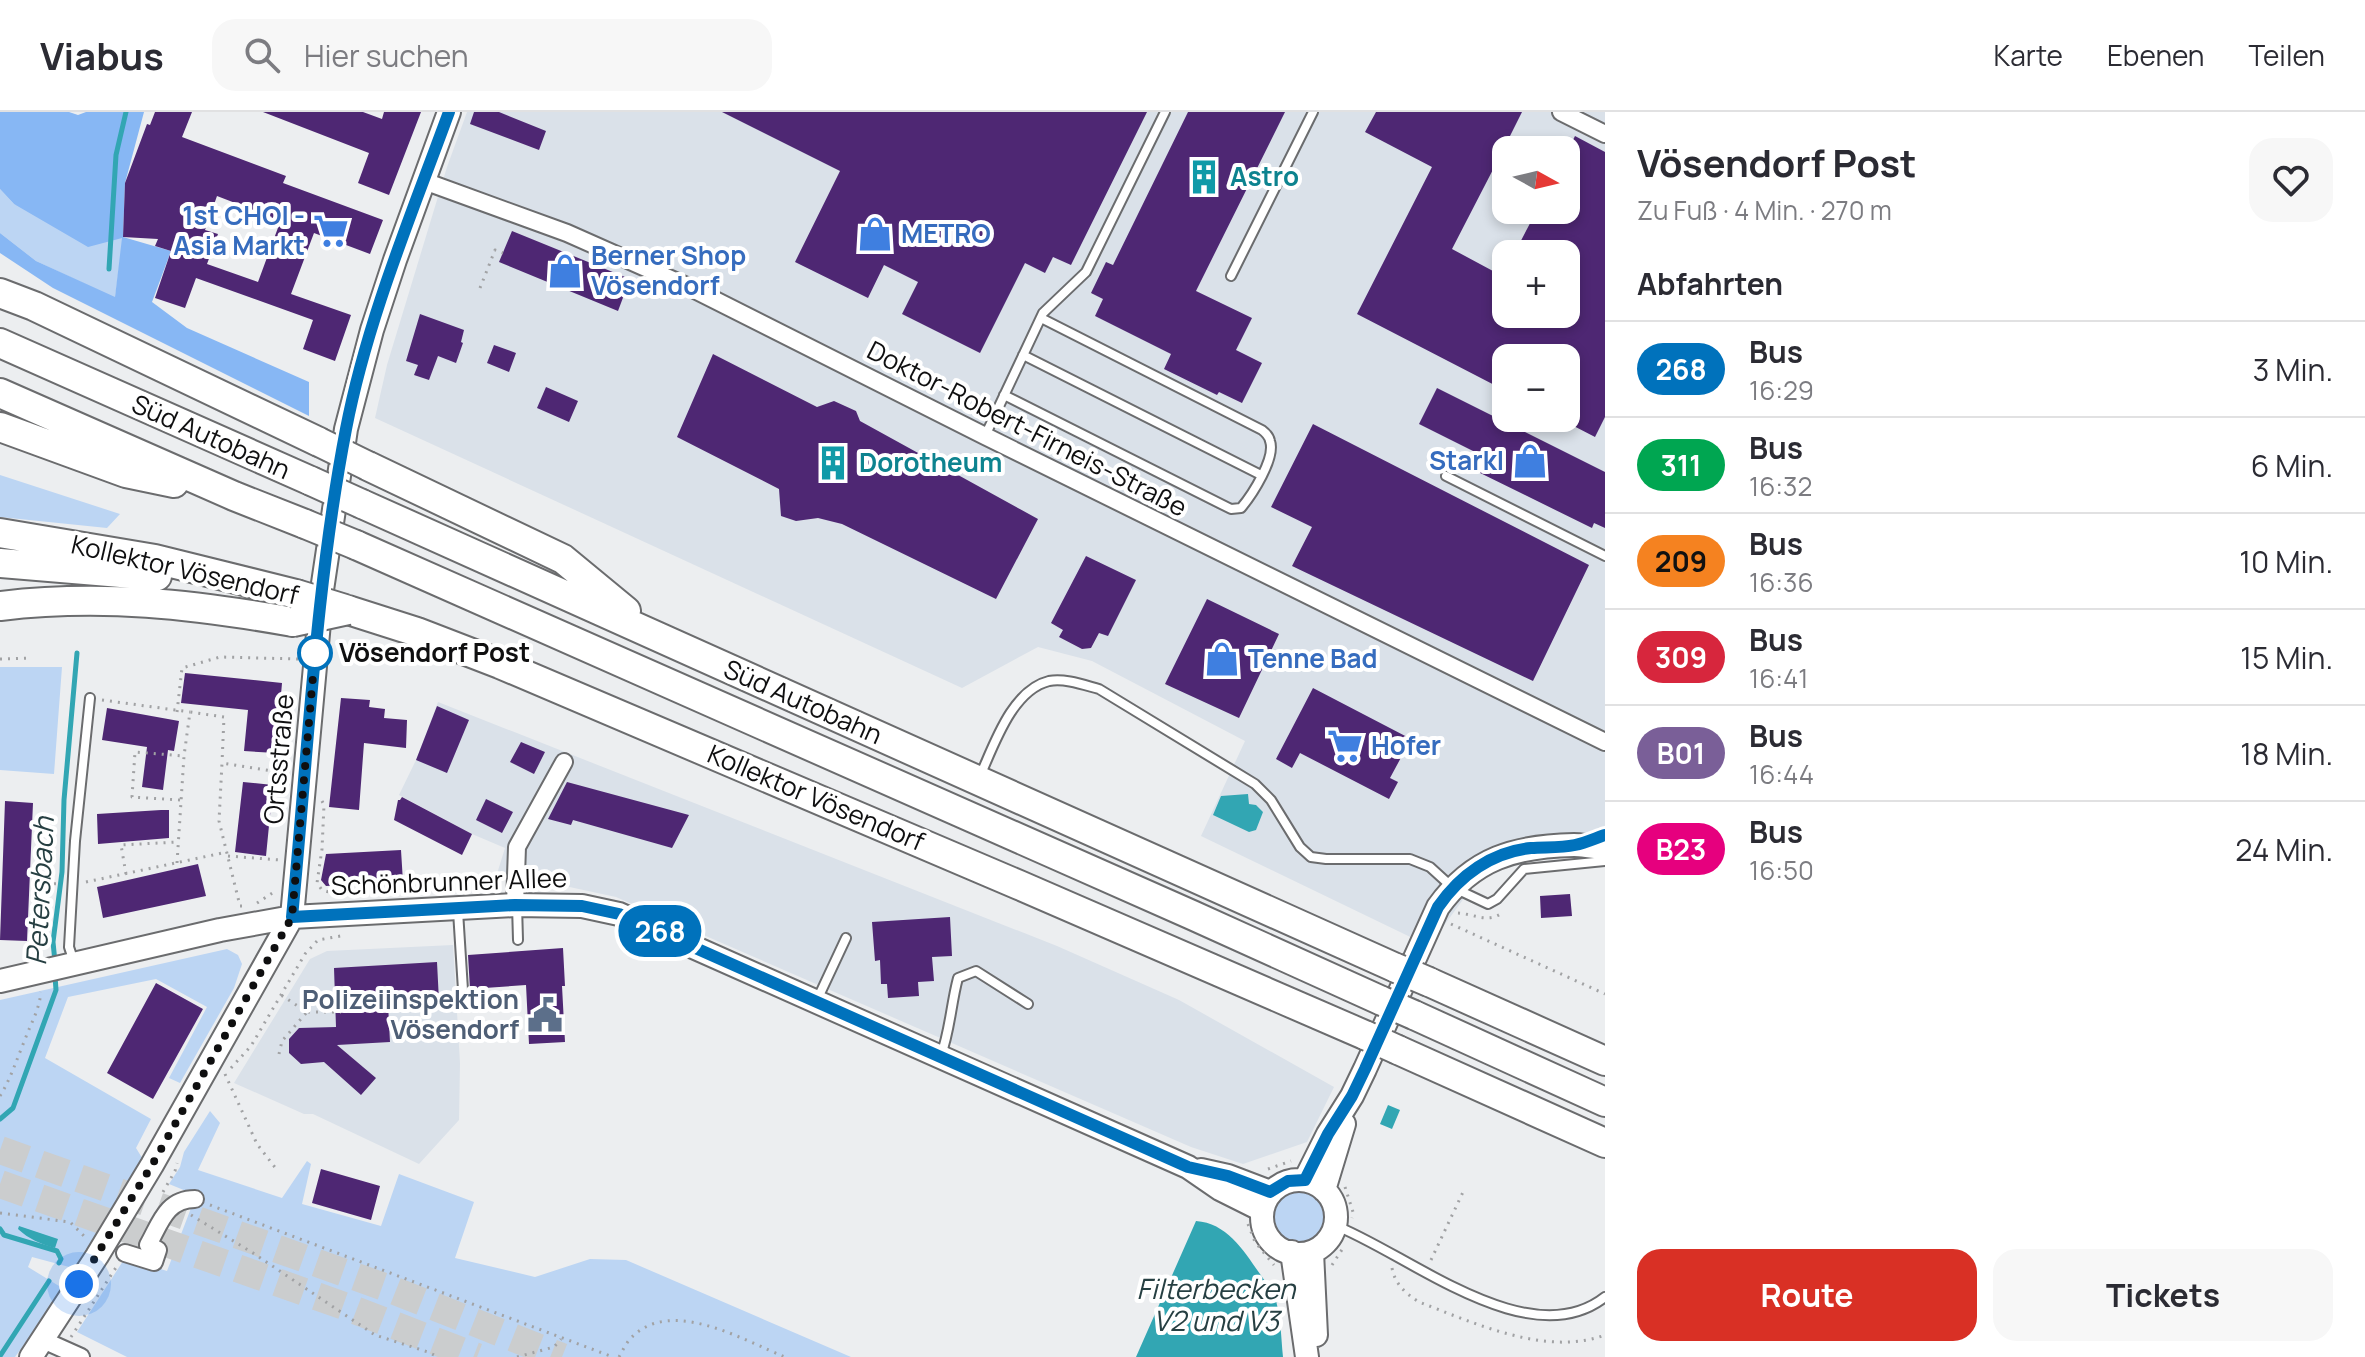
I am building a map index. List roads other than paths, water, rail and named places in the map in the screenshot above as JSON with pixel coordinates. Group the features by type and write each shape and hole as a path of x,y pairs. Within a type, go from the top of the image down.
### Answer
{"highway":[{"path":"0,277 34,306"},
{"path":"0,293 34,306 563,559 658,637"},
{"name":"Süd Autobahn","path":"0,343 1605,1061"},
{"name":"Süd Autobahn","path":"0,393 234,496 356,545 1192,915 1605,1102"},
{"path":"0,427 126,473 234,496"},
{"name":"Kollektor Vösendorf","path":"0,533 155,559 295,608 348,610 417,632 500,664 951,856 1605,1143"},
{"path":"0,563 144,574 295,608"},
{"path":"0,606 102,600 214,608 295,608"}],"main road":[{"name":"Ortsstraße","path":"37,1348 152,1165 292,917 322,590 346,429 372,330 449,112"},
{"path":"1576,845 1605,835"},
{"path":"1293,1256 1327,1240 1342,1228 1323,1175 1352,1096 1438,907 1452,887 1471,871 1500,856 1527,849 1576,845 1605,847"},
{"name":"Schönbrunner Allee","path":"0,981 292,917 458,907 582,906 619,914 1188,1167 1220,1189 1252,1199"},
{"path":"1317,1357 1293,1256 1270,1240 1252,1199 1288,1181 1323,1175"},
{"path":"1293,1256 1307,1357"}],"street":[{"path":"1561,112 1605,134"},
{"name":"Doktor-Robert-Firneis-Straße","path":"424,181 567,233 691,288 985,436 1604,739"},
{"path":"516,905 517,847 564,762"},
{"path":"125,1253 154,1262 158,1250 148,1245 169,1207 195,1199"},
{"path":"37,1348 81,1357"}],"lane":[{"path":"985,436 1043,313 1086,272 1165,112"},
{"path":"1231,276 1313,112"},
{"path":"1004,395 1231,509 1241,508 1250,497 1270,458 1269,437 1262,430 1041,318"},
{"path":"1023,355 1261,475"},
{"path":"1446,476 1605,556"},
{"path":"978,780 1008,716 1028,692 1050,681 1074,682 1099,689 1255,784 1271,800 1300,847 1311,857 1410,859 1430,867 1452,887 1488,904 1497,899 1524,869 1605,861"},
{"path":"56,971 69,947 75,841 90,698"},
{"path":"516,905 518,940"},
{"path":"458,907 463,990"},
{"path":"817,1001 846,938"},
{"path":"941,1056 947,1040 958,978 976,971 1028,1004"},
{"path":"1342,1228 1424,1274 1513,1315 1544,1320 1572,1316 1596,1306 1605,1297"}],"water":[{"path":"1248,794 1249,804 1256,805 1263,812 1256,830 1249,832 1213,815 1221,796"},
{"path":"1388,1105 1400,1110 1392,1129 1380,1124"},
{"name":"Filterbecken V2 und V3","path":"1196,1221 1217,1227 1234,1240 1271,1290 1278,1310 1283,1357 1136,1357"},
{"path":"19,1226 58,1239 55,1248 31,1238 18,1229"}],"waterway":[{"name":"Petersbach","path":"109,269 116,155 126,112"},
{"name":"Petersbach","path":"55,962 53,942 62,872 64,800 77,653"},
{"name":"Petersbach","path":"0,1119 13,1108 56,990 55,976"},
{"name":"Petersbach","path":"0,1229 4,1235 57,1251 61,1259 59,1263"},
{"name":"Petersbach","path":"0,1356 49,1281"}],"tunnel":[{"path":"0,1150 390,1289 562,1357"},
{"path":"0,1184 344,1306 477,1357"}],"place":[{"name":"Astro","path":"1204,177"},
{"name":"1st CHOI - Asia Markt","path":"331,231"},
{"name":"METRO","path":"875,234"},
{"name":"Berner Shop Vösendorf","path":"565,271"},
{"name":"Starkl","path":"1530,461"},
{"name":"Dorotheum","path":"833,463"},
{"name":"Vösendorf Post","path":"315,653"},
{"name":"Tenne Bad","path":"1222,659"},
{"name":"Hofer","path":"1345,746"},
{"name":"Polizeiinspektion Vösendorf","path":"545,1015"}]}
